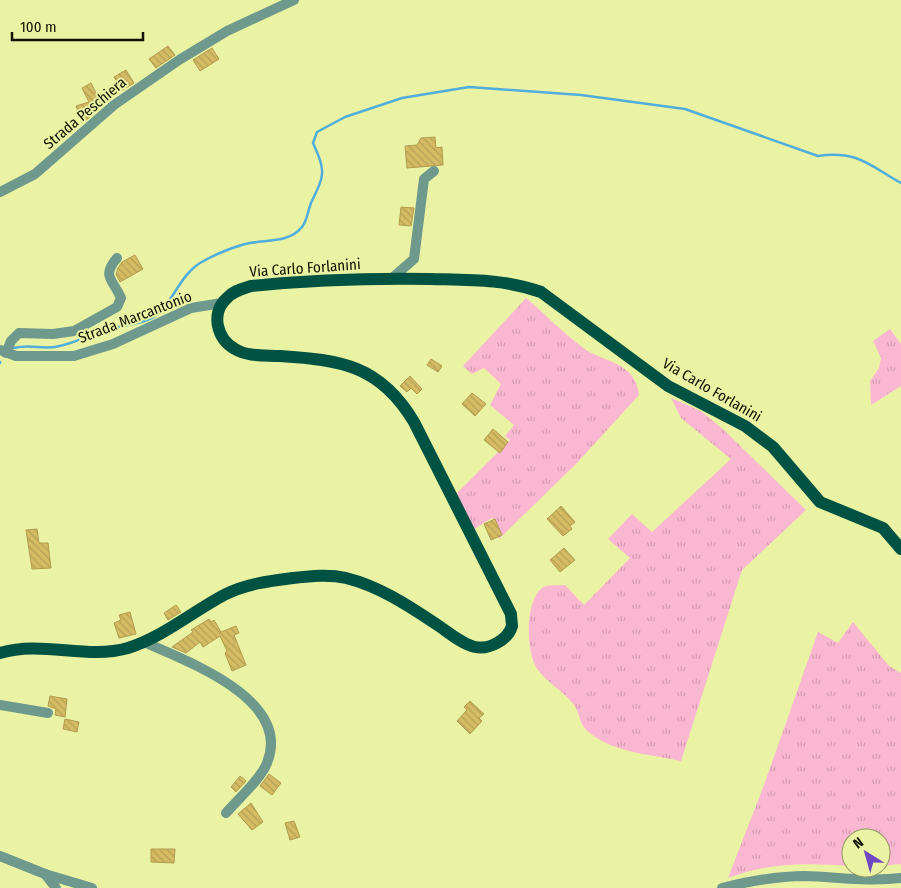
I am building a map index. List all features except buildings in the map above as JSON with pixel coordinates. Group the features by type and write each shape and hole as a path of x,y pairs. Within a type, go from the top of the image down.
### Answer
{"main road":[{"name":"Via Carlo Forlanini","path":"222,303 238,290 251,286 391,278 496,281 520,285 541,292 668,386 745,426 773,447 820,502 883,528 901,549"},
{"path":"0,653 11,649 38,647 114,651 144,642 225,595 248,586 267,581 327,575 346,578 376,589 407,604 474,647 484,648 501,640 512,626 511,614 414,422 399,400 366,373 336,361 256,355 234,349 226,342 217,327 217,312 222,303"}],"street":[{"name":"Strada Peschiera","path":"0,192 35,174 114,105 179,60 227,31 294,0"},
{"path":"391,278 414,259 424,179 434,171"},
{"path":"3,351 19,333 66,333 117,307 122,298 108,276 108,268 117,258"},
{"name":"Strada Marcantonio","path":"3,351 16,356 74,356 113,344 191,308 222,303"},
{"path":"144,642 217,675 251,701 267,724 271,744 267,764 226,813"},
{"path":"0,705 48,713"},
{"path":"0,856 45,874 92,888"},
{"path":"45,874 56,888"},
{"path":"722,888 769,877 806,876 885,880 901,878"}],"green space":[{"path":"526,298 582,347 616,364 631,375 639,395 576,464 499,539 492,518 471,531 455,495 510,440 505,436 514,425 490,405 501,384 484,368 472,374 463,366"},
{"path":"890,329 901,344 901,386 871,405 870,381 879,368 881,358 873,341"},
{"path":"671,398 701,411 725,431 806,510 742,570 681,761 616,747 590,734 583,726 574,705 536,667 530,649 529,638 532,603 536,594 542,588 565,585 584,605 630,558 608,539 632,514 652,532 731,459 681,418"},
{"path":"853,622 889,666 901,673 901,864 891,865 891,828 841,828 841,865 819,864 774,866 728,878 764,785 818,632 838,643"}],"waterway":[{"path":"14,348 25,346 62,346 105,330 147,320 159,313 187,274 200,263 240,246 283,239 290,236 302,227 305,222 321,179 322,167 313,143 317,132 345,117 402,98 469,87 581,95 685,109 818,156 843,155 862,160 901,183"}]}
